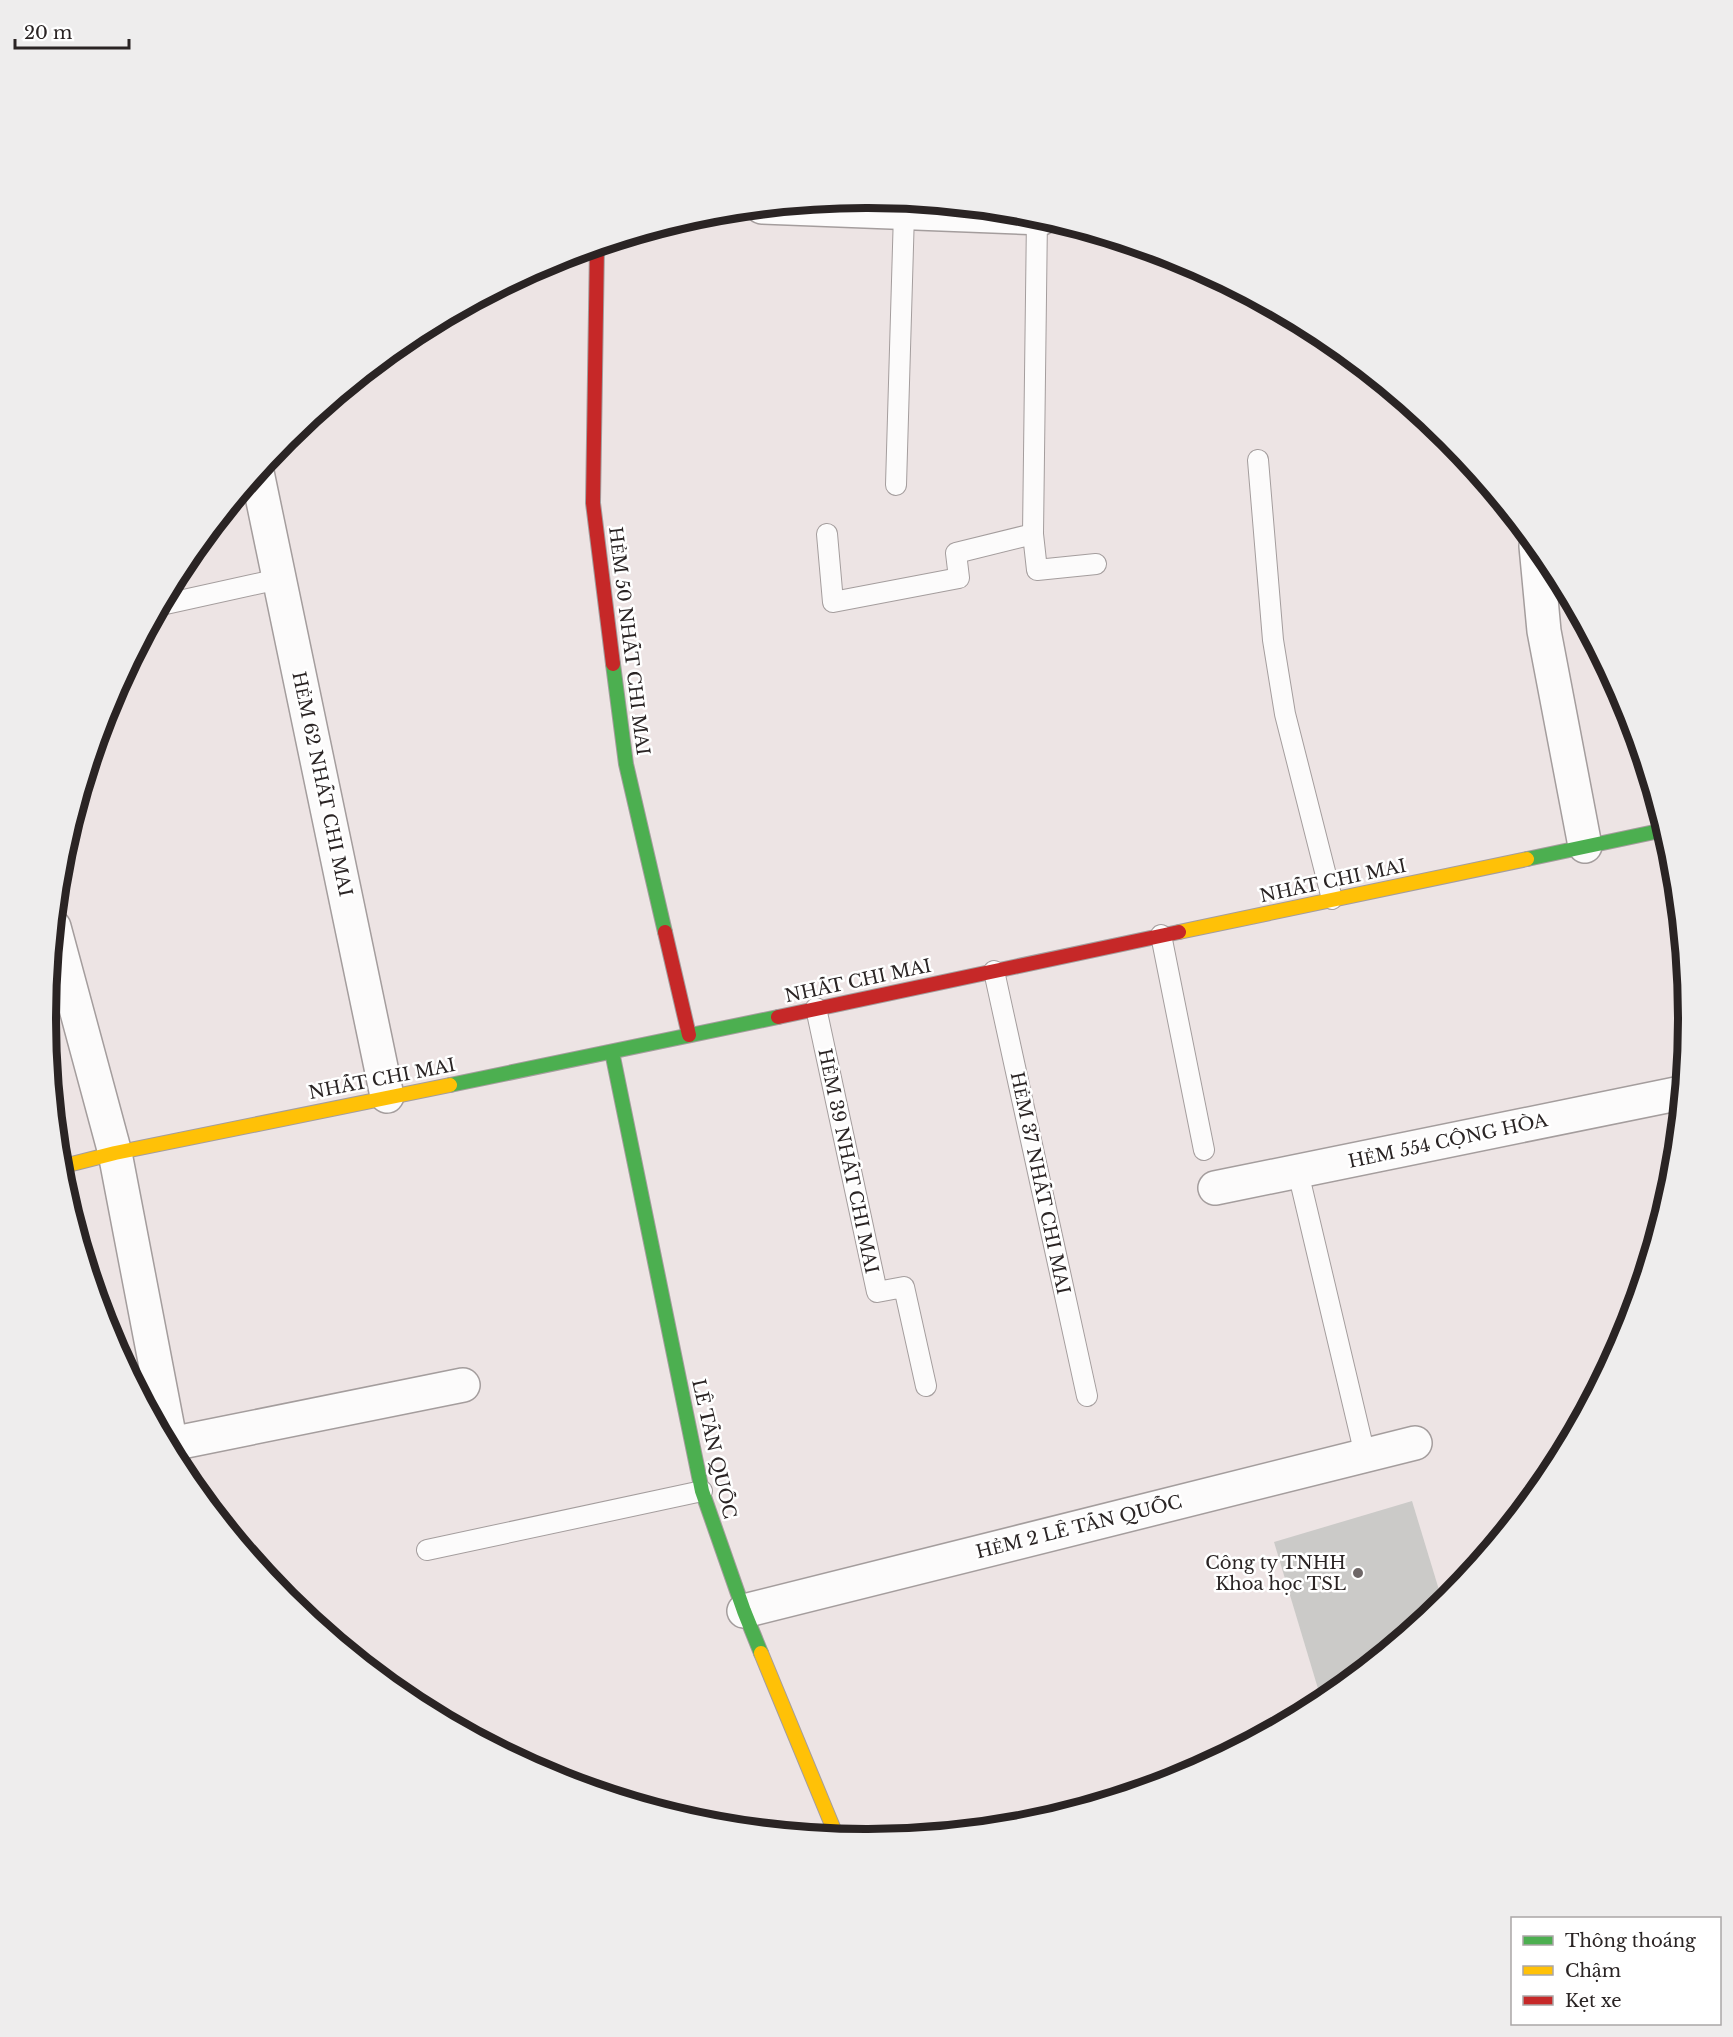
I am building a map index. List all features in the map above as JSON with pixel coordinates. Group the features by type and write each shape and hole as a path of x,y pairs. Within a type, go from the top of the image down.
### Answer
{"street":[{"path":"812,209 979,215"},
{"name":"HẺM 50 NHẤT CHI MAI","path":"597,254 593,503 626,764 689,1035"},
{"name":"HẺM 62 NHẤT CHI MAI","path":"259,482 387,1096"},
{"path":"1538,563 1544,631 1586,846"},
{"name":"NHẤT CHI MAI","path":"69,1165 115,1153 612,1052 1655,832"},
{"path":"59,945 115,1153 168,1431"},
{"name":"LÊ TẤN QUỐC","path":"612,1052 702,1491 744,1611 833,1828"},
{"name":"HẺM 554 CỘNG HÒA","path":"1215,1188 1674,1095"},
{"path":"179,1448 462,1385"},
{"name":"HẺM 2 LÊ TẤN QUỐC","path":"744,1611 1415,1443"}],"lane":[{"path":"896,485 904,213"},
{"path":"1040,226 1033,534 1037,570 1096,564"},
{"path":"1258,460 1273,640 1285,714 1332,899"},
{"path":"827,534 833,602 958,578 956,553 1033,534"},
{"path":"170,603 279,579"},
{"path":"1161,935 1204,1150"},
{"name":"HẺM 37 NHẤT CHI MAI","path":"994,971 1087,1396"},
{"name":"HẺM 39 NHẤT CHI MAI","path":"816,1008 877,1292 904,1287 926,1386"},
{"path":"1298,1172 1365,1455"},
{"path":"427,1550 702,1491"}],"building":[{"name":"Công ty TNHH Khoa học TSL","path":"1412,1501 1440,1592 1360,1662 1319,1692 1274,1542"}],"traffic: fast":[{"path":"613,664 626,764 665,932"},
{"path":"1527,859 1655,832"},
{"path":"450,1085 778,1017"},
{"path":"612,1052 702,1491 761,1653"}],"traffic: slow":[{"path":"1179,932 1527,859"},
{"path":"69,1165 115,1153 450,1085"},
{"path":"761,1653 833,1828"}],"traffic: jam":[{"path":"597,254 593,503 613,664"},
{"path":"665,932 689,1035"},
{"path":"778,1017 1179,932"}],"place":[{"name":"Công ty TNHH Khoa học TSL","path":"1358,1573"}]}
